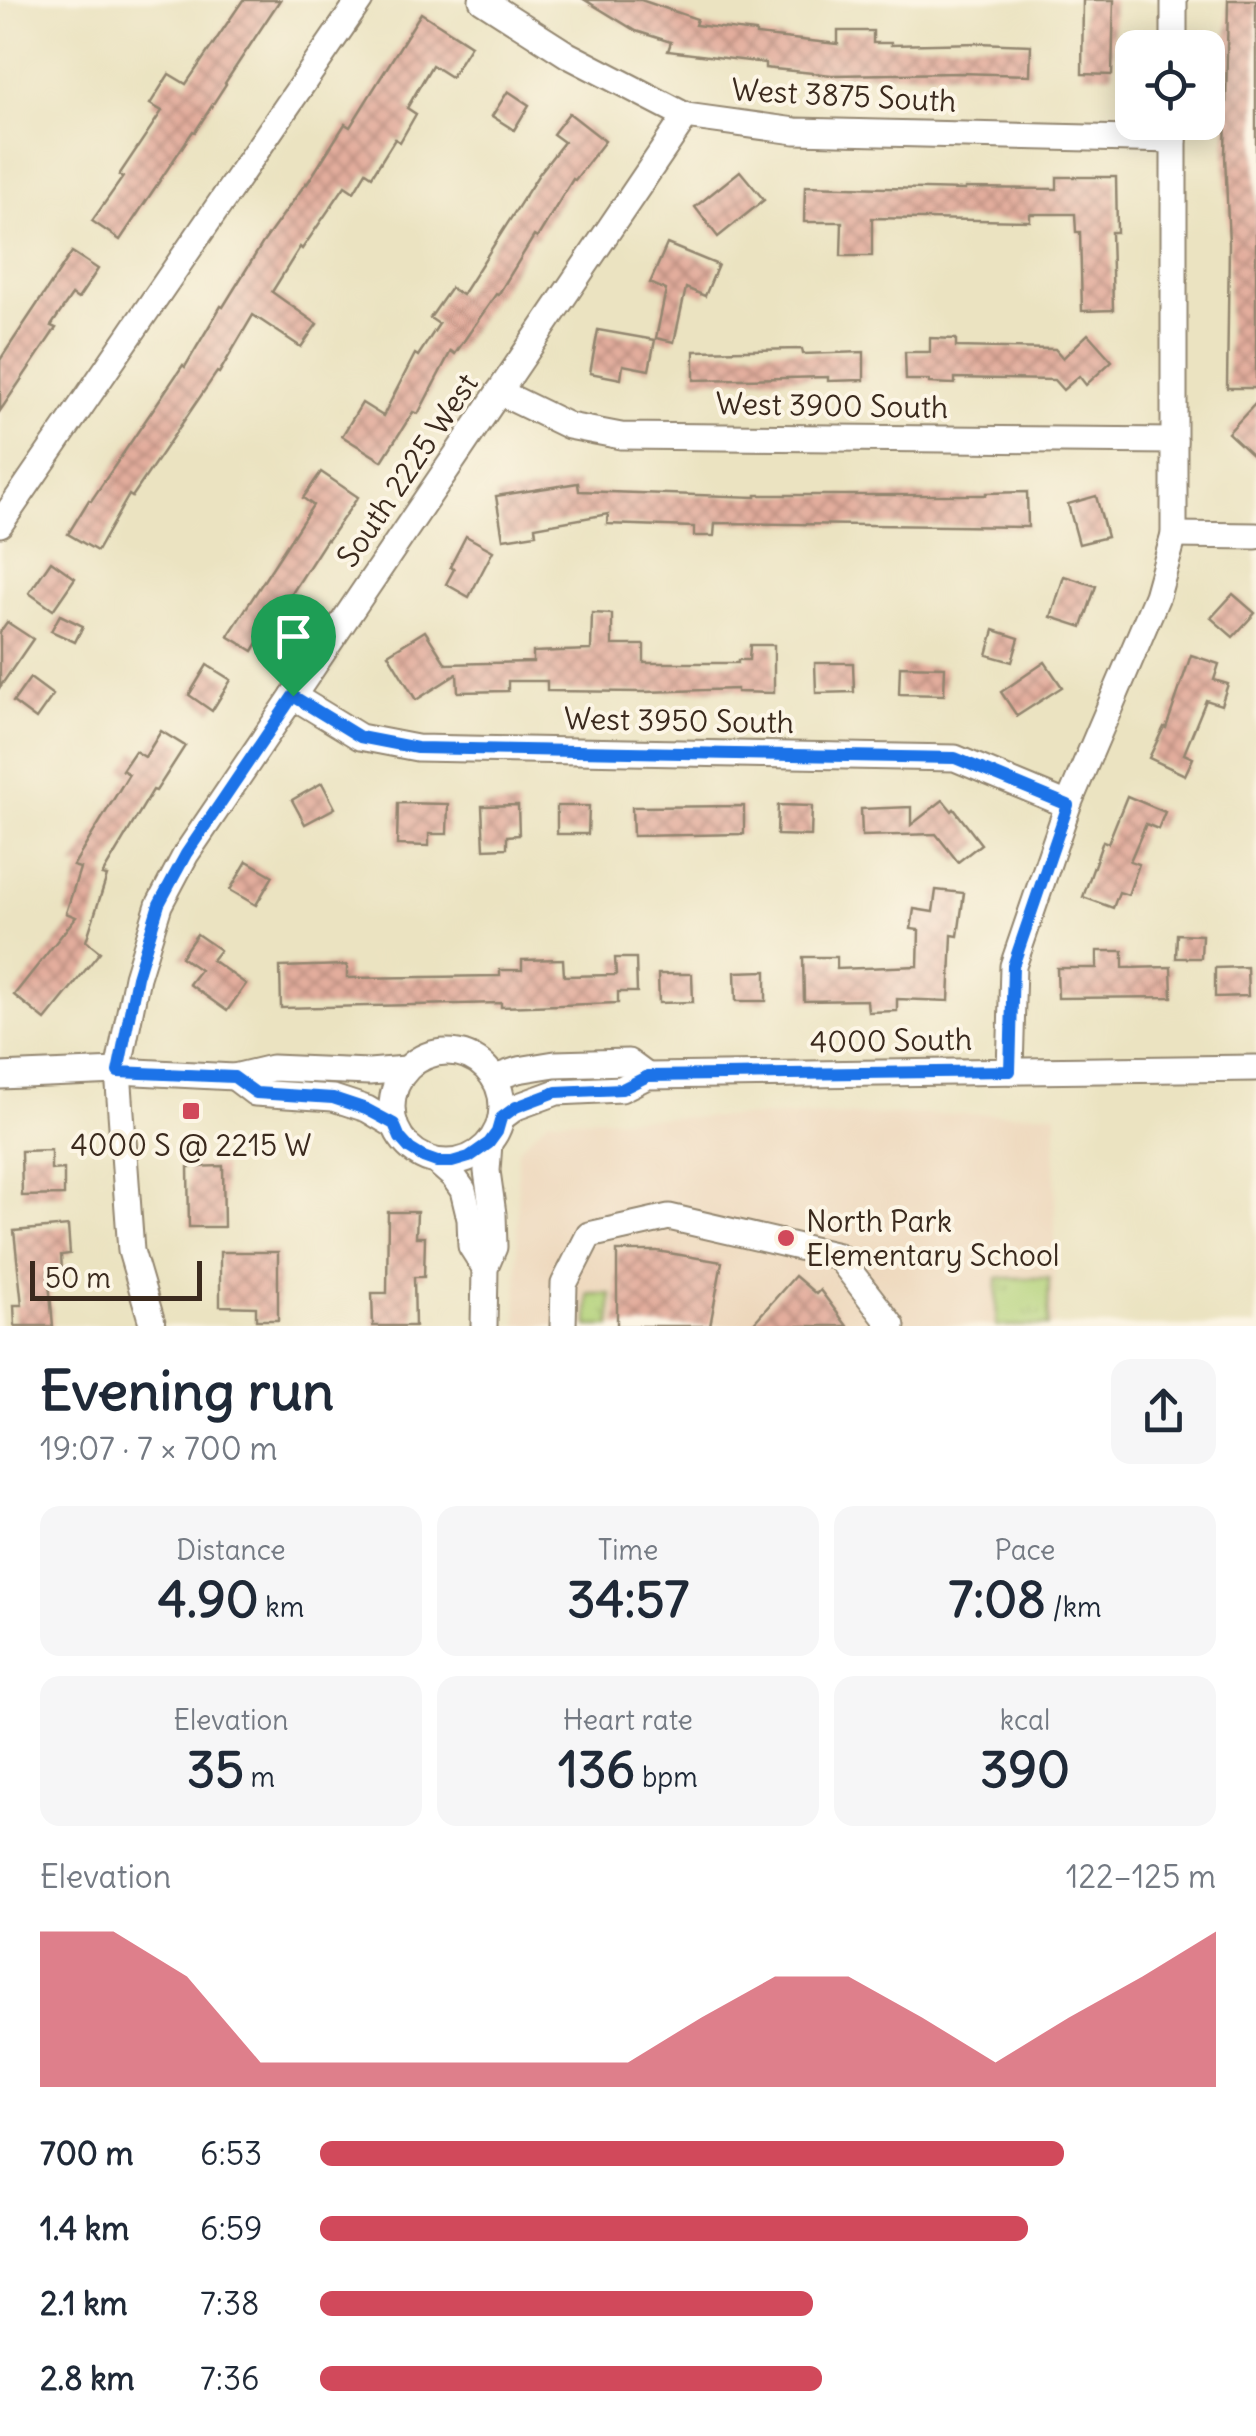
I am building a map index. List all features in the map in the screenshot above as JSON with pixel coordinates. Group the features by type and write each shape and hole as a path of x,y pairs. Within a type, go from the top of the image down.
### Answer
{"street":[{"path":"0,524 360,0"},
{"name":"West 3875 South","path":"482,0 568,55 686,116 795,132 1115,131"},
{"path":"1174,0 1174,30"},
{"name":"South 2225 West","path":"153,1326 132,1250 118,1072 137,977 159,904 186,854 686,116"},
{"path":"1010,1071 1013,966 1068,805 1157,596 1174,535 1174,140"},
{"name":"West 3900 South","path":"499,392 568,426 622,436 1174,441"},
{"path":"1174,535 1256,536"},
{"name":"West 3950 South","path":"293,696 360,737 417,748 955,758 1068,805"},
{"path":"445,1052 473,1059 494,1078 502,1104 497,1132 469,1157 437,1162 410,1149 400,1138 391,1110 392,1089 406,1070 430,1054 445,1052"},
{"name":"4000 South","path":"494,1078 555,1064 628,1062 648,1076"},
{"path":"0,1076 118,1072 234,1077 272,1068 406,1070"},
{"name":"4000 South","path":"501,1118 516,1107 556,1092 622,1089 648,1076 1256,1068"},
{"path":"234,1077 256,1093 333,1098 394,1124"},
{"path":"484,1326 485,1268 494,1248 487,1171 489,1143"},
{"path":"437,1162 463,1190 471,1246 485,1268"},
{"path":"563,1326 564,1284 589,1236 669,1217 838,1256 892,1326"}],"shaded area":[{"name":"North Park Elementary School","path":"1056,1113 1054,1326 517,1326 518,1149 549,1119"}],"green space":[{"path":"997,1278 1049,1278 1048,1326 996,1326"},
{"path":"588,1294 611,1294 611,1326 588,1326"}],"building":[{"path":"243,0 280,0 120,240 92,221 162,111 150,104 169,74 186,84"},
{"path":"585,0 641,0 697,19 695,25 838,44 838,31 873,31 873,43 891,45 1031,45 1030,75 832,75 765,68 765,63 668,51 671,42 636,31"},
{"path":"1083,0 1114,0 1112,75 1082,74"},
{"path":"1228,0 1256,0 1256,388 1227,388"},
{"path":"421,13 471,45 451,77 432,65 407,108 416,114 400,142 395,139 372,176 366,172 354,192 345,186 272,292 317,324 301,347 253,315 219,373 132,497 129,495 97,551 68,534 185,367 221,306 345,124 350,127"},
{"path":"508,91 529,105 514,130 492,116"},
{"path":"569,113 605,141 573,179 537,238 534,236 455,354 451,351 418,414 413,412 382,461 342,436 362,403 383,416 415,354 418,356 439,324 430,318 451,288 462,295 539,174 564,142 553,134"},
{"path":"740,171 764,200 718,237 695,207"},
{"path":"1057,177 1116,177 1117,232 1111,232 1113,310 1082,311 1080,232 1076,232 1075,214 1030,214 1030,221 872,218 872,256 841,256 842,222 804,222 805,186 1057,189"},
{"path":"667,244 718,265 705,296 686,288 674,342 656,338 666,290 650,283"},
{"path":"72,252 98,269 78,299 72,295 51,326 56,328 0,411 0,360"},
{"path":"598,330 655,340 649,370 623,365 621,379 590,373"},
{"path":"1088,334 1112,361 1086,385 1079,376 1063,390 1054,380 955,378 955,384 906,380 905,352 930,352 930,338 956,339 956,347 1055,349 1063,358"},
{"path":"802,349 803,354 864,352 864,380 694,380 694,351"},
{"path":"1256,403 1256,459 1228,433"},
{"path":"321,472 358,497 289,598 286,596 253,651 228,636 313,505 303,498"},
{"path":"578,483 579,491 756,497 1027,492 1028,527 715,523 714,536 694,536 694,527 607,524 608,514 535,527 536,534 503,539 496,496"},
{"path":"1096,496 1107,537 1079,544 1068,504"},
{"path":"466,536 493,551 469,597 446,584"},
{"path":"51,561 75,578 53,610 29,593"},
{"path":"1064,576 1096,586 1082,627 1051,617"},
{"path":"1233,594 1255,613 1233,637 1211,618"},
{"path":"592,613 612,614 612,645 644,645 644,663 738,663 749,660 750,645 774,645 774,693 737,689 547,691 547,681 508,681 508,691 458,692 457,674 416,700 388,654 425,631 446,664 533,662 533,652 591,650"},
{"path":"60,615 83,626 75,642 51,631"},
{"path":"7,622 33,639 0,687 0,632"},
{"path":"994,630 1019,638 1012,662 987,655"},
{"path":"1191,655 1219,664 1214,680 1228,684 1221,705 1206,700 1184,754 1193,758 1185,775 1149,758 1166,728"},
{"path":"1045,662 1062,687 1017,716 1001,692"},
{"path":"815,663 853,663 854,692 816,693"},
{"path":"207,665 231,680 212,711 189,695"},
{"path":"900,666 945,667 944,695 899,694"},
{"path":"30,678 53,695 36,719 13,702"},
{"path":"161,731 185,746 156,791 153,790 102,875 107,876 86,941 100,952 45,1020 14,995 76,917 66,913 80,868 73,866 129,774 122,770 135,751 145,757"},
{"path":"322,783 335,808 305,824 292,800"},
{"path":"1127,796 1165,812 1158,829 1146,824 1130,861 1139,864 1128,895 1119,892 1113,908 1083,897 1103,841 1108,843"},
{"path":"943,800 981,844 958,862 936,834 862,836 861,809 911,807 911,825"},
{"path":"398,803 448,804 447,834 429,834 429,846 397,845"},
{"path":"518,805 519,835 507,836 507,848 484,849 482,806"},
{"path":"778,805 812,806 811,836 777,835"},
{"path":"557,806 589,806 588,834 557,834"},
{"path":"744,806 744,834 633,836 632,807"},
{"path":"247,861 273,876 256,905 230,890"},
{"path":"936,890 964,893 958,936 952,935 949,1001 897,999 897,1011 868,1012 867,1000 804,1001 803,957 837,957 837,969 918,966 919,930 911,929 914,909 933,912"},
{"path":"197,934 220,950 212,960 246,984 227,1011 189,984 200,970 181,957"},
{"path":"1177,934 1202,935 1201,958 1176,958"},
{"path":"1097,951 1123,951 1123,968 1171,967 1172,997 1058,998 1057,968 1097,968"},
{"path":"615,958 636,958 637,992 618,992 618,1003 281,1008 280,967 347,965 347,978 500,976 500,970 522,970 522,960 563,959 564,976 616,975"},
{"path":"1247,967 1248,996 1215,997 1215,968"},
{"path":"766,971 766,1001 736,1001 735,972"},
{"path":"658,974 692,974 693,1002 659,1003"},
{"path":"51,1150 51,1170 64,1169 64,1195 22,1196 21,1151"},
{"path":"223,1166 224,1227 189,1227 188,1167"},
{"path":"388,1212 417,1212 416,1237 425,1237 424,1277 414,1277 415,1326 373,1326 372,1293 387,1293"},
{"path":"68,1226 70,1254 61,1255 62,1270 48,1271 53,1326 15,1326 14,1305 22,1305 14,1231"},
{"path":"617,1251 657,1251 722,1262 710,1326 617,1326"},
{"path":"220,1252 278,1252 278,1320 256,1320 256,1307 220,1306"},
{"path":"795,1276 816,1294 820,1290 847,1326 751,1326"}],"place":[{"name":"4000 S @ 2215 W","path":"191,1111"},
{"name":"North Park Elementary School","path":"786,1238"}],"route":[{"path":"293,696 360,737 417,748 955,758 1068,805 1013,966 1010,1071 648,1076 622,1089 556,1092 516,1107 501,1118 489,1143 469,1157 452,1162 423,1157 400,1138 394,1124 333,1098 256,1093 234,1077 118,1072 137,977 159,904 186,854 293,696"}]}
